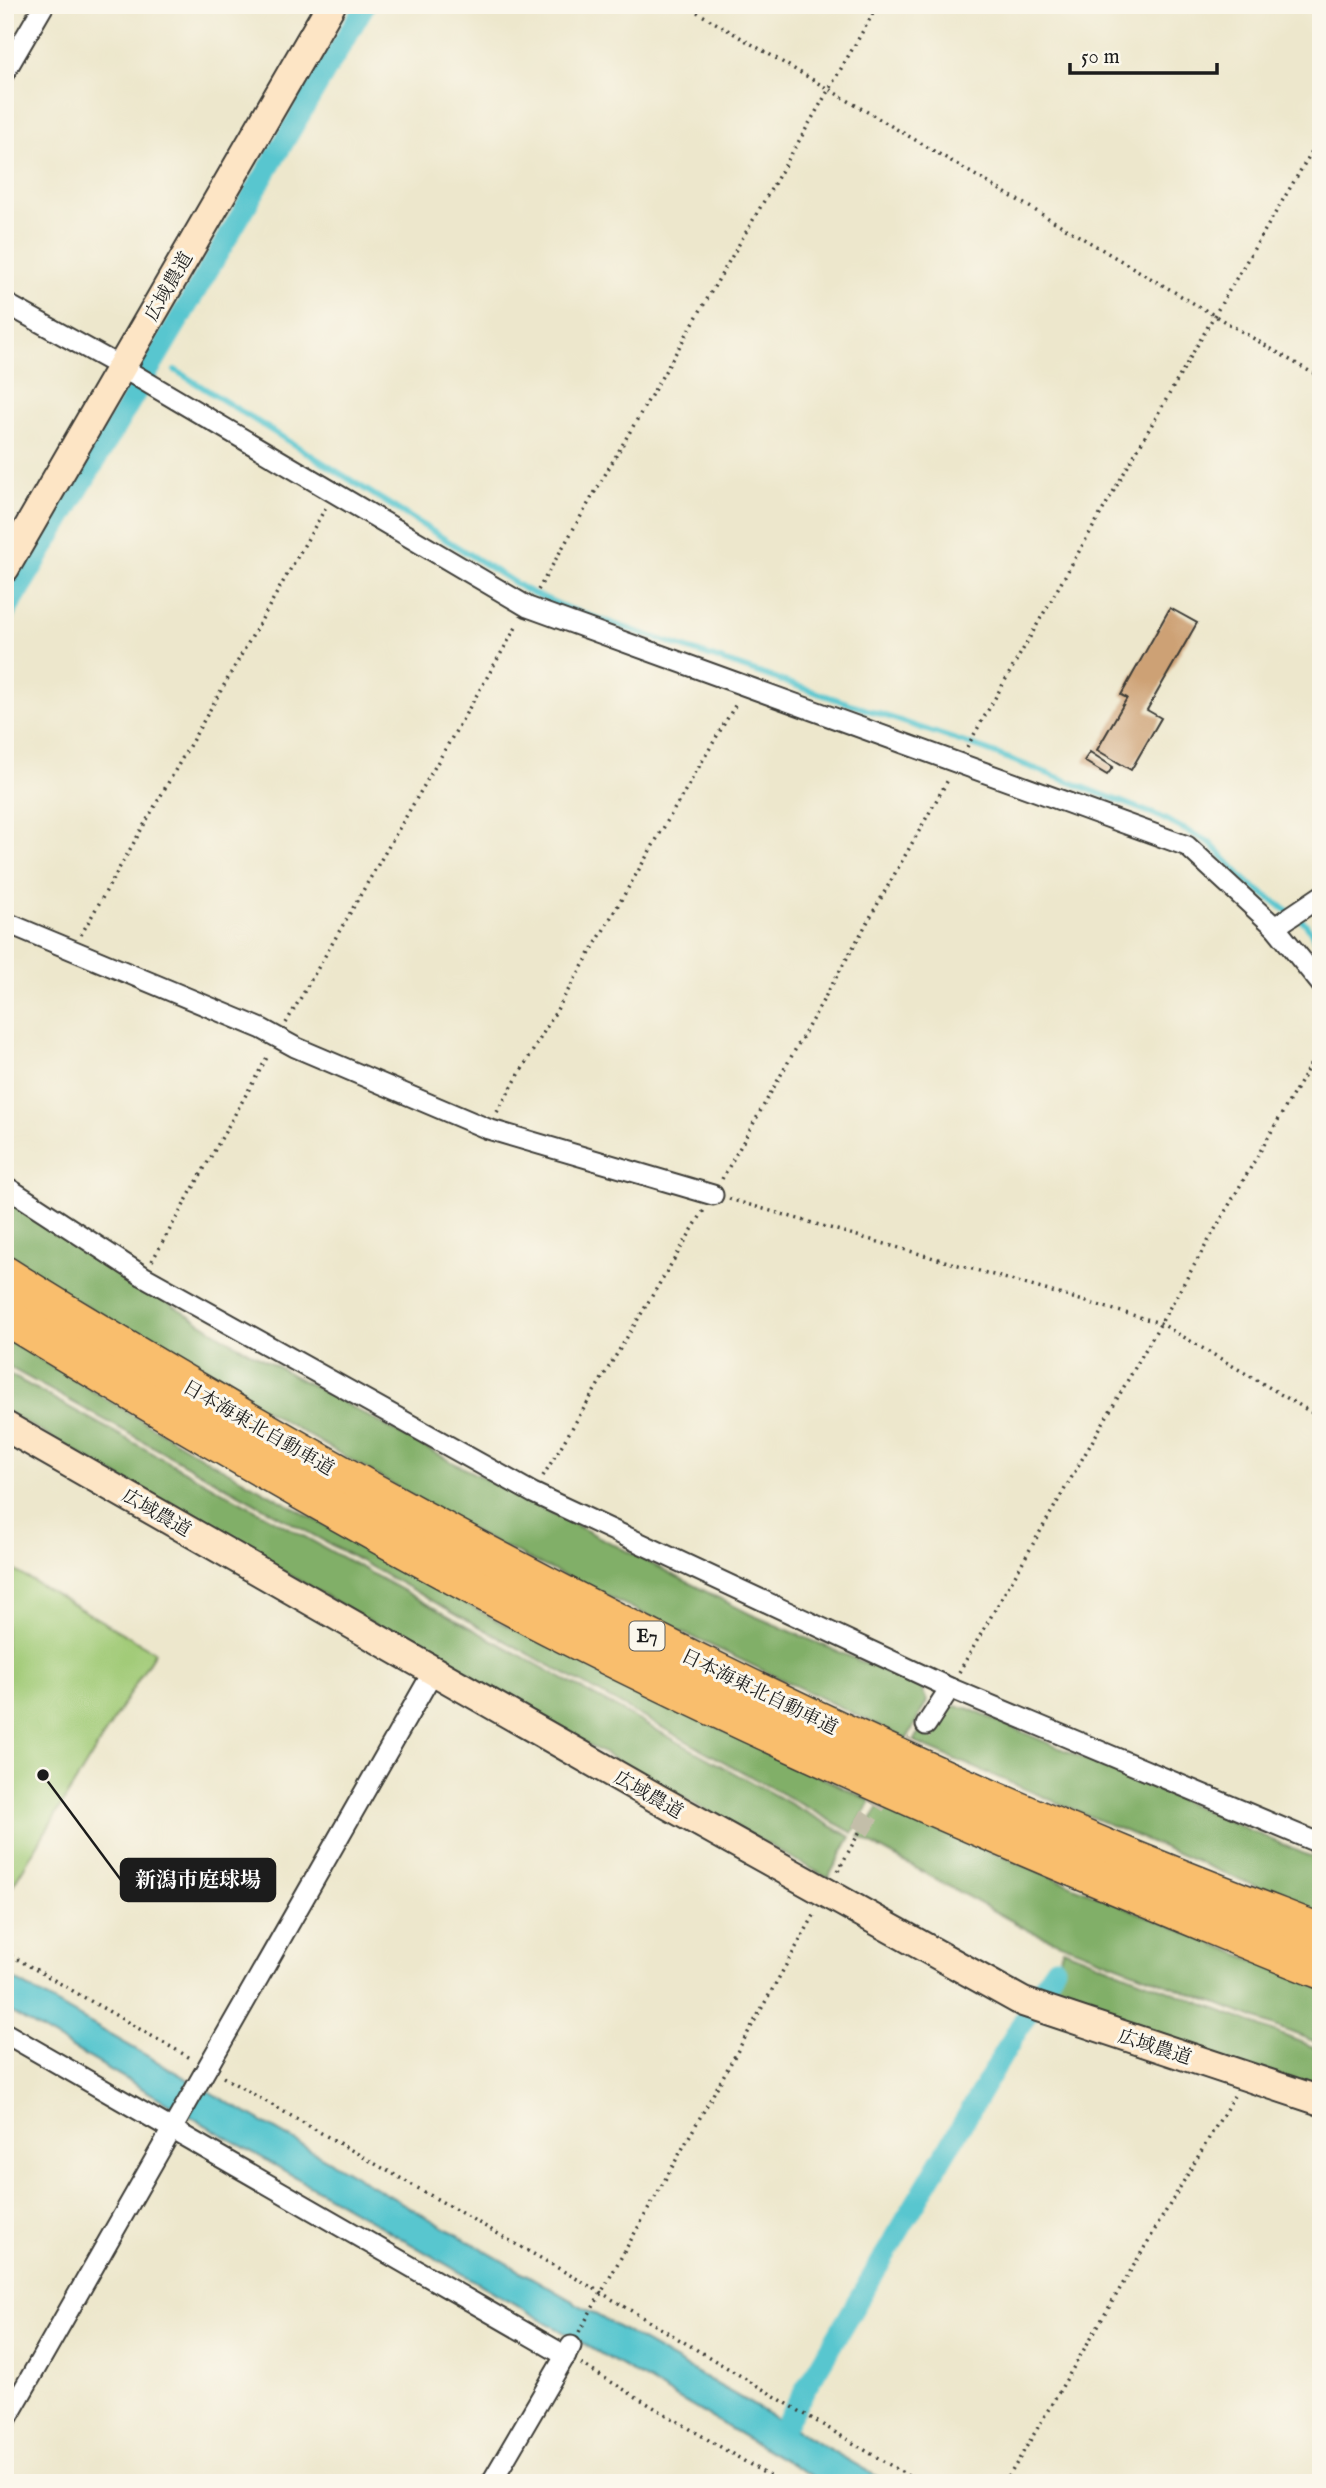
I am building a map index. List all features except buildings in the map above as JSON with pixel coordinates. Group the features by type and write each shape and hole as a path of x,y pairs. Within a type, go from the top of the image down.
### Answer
{"highway":[{"name":"日本海東北自動車道","path":"5,1275 162,1371 314,1459 555,1591 886,1750 1126,1856 1321,1933"},
{"name":"日本海東北自動車道","path":"5,1315 342,1514 534,1618 846,1770 981,1830 1321,1970"}],"street":[{"path":"5,72 44,5"},
{"name":"広域農道","path":"5,568 331,5"},
{"path":"5,303 121,367 528,607 745,688 1187,846 1275,927 1321,984"},
{"path":"1275,927 1321,896"},
{"path":"5,922 262,1029 278,1039 488,1129 713,1195"},
{"path":"5,1186 143,1276 533,1493 950,1688 1321,1844"},
{"name":"広域農道","path":"5,1426 1023,2002 1321,2101"},
{"path":"5,2422 434,1670"},
{"path":"926,1725 950,1688"},
{"path":"5,2033 174,2126 568,2351 491,2483"}],"path":[{"path":"685,5 1321,378"},
{"path":"143,1276 878,5"},
{"path":"533,1493 713,1195 1214,316 1321,136"},
{"path":"72,950 334,493"},
{"path":"488,1129 745,688"},
{"path":"950,1688 1321,1046"},
{"path":"713,1195 1160,1323 1321,1418"},
{"path":"781,2483 568,2351 860,1831"},
{"path":"5,1952 205,2071 600,2292 920,2483"},
{"path":"1005,2483 1246,2076"}],"green space":[{"path":"5,1200 230,1341 452,1462 750,1614 921,1687 927,1701 907,1739 487,1539 5,1259"},
{"path":"5,1338 204,1458 505,1625 871,1801 853,1833 5,1365"},
{"path":"5,1372 851,1837 828,1878 470,1679 5,1411"},
{"path":"5,1565 155,1652 5,1898"},
{"path":"955,1706 967,1708 1321,1861 1321,1914 914,1742 930,1719"},
{"path":"880,1806 1321,1988 1321,2044 1030,1931 859,1837"},
{"path":"1063,1949 1321,2050 1321,2095 1043,1999"}],"water":[{"path":"5,1974 888,2483 824,2483 5,2009"}],"waterway":[{"path":"5,614 365,5"},
{"path":"175,370 526,590 567,608 986,750 1156,815 1209,842 1248,883 1305,923 1321,947"},
{"path":"778,2436 1055,1967"}],"tunnel":[{"path":"860,1831 926,1725"}],"place":[{"name":"新潟市庭球場","path":"43,1775"}]}
